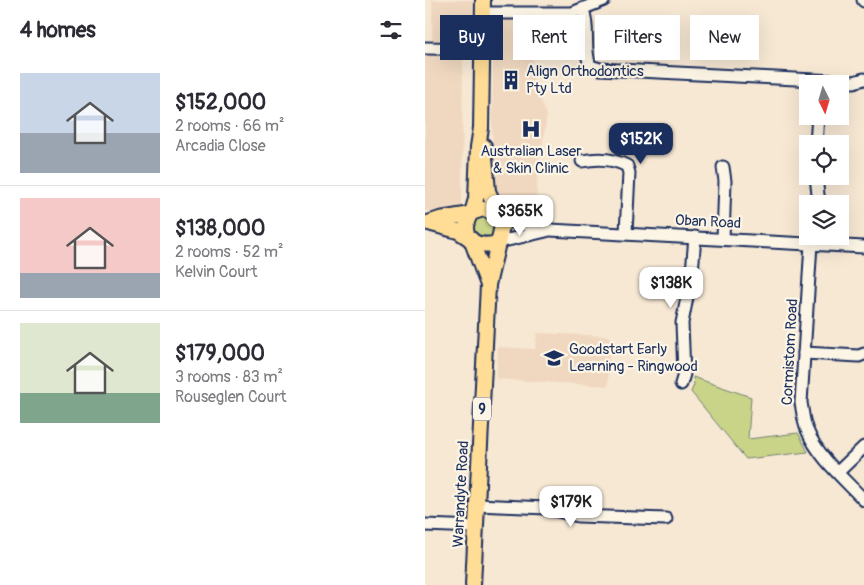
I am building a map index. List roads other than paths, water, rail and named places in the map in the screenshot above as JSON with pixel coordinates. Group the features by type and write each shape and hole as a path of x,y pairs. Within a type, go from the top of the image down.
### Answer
{"main road":[{"name":"9","path":"470,239 466,226 472,213 475,199 477,148 481,128 483,60"},
{"name":"9","path":"481,128 489,191 502,226 498,242"},
{"path":"426,223 478,210 489,210 499,216"},
{"path":"426,223 458,231 483,245 498,242"},
{"name":"Warrandyte Road","path":"470,239 488,285"},
{"name":"Warrandyte Road","path":"473,585 488,285 498,242"}],"street":[{"path":"483,6 572,12 583,10 604,0"},
{"path":"583,10 586,21 586,57 590,66 600,69 799,81"},
{"path":"425,48 440,48"},
{"path":"849,82 864,79"},
{"path":"582,161 596,158 620,162 627,166 629,172 626,233"},
{"path":"723,167 725,181 723,239"},
{"name":"Oban Road","path":"499,216 512,222 550,230 799,241"},
{"name":"Oban Road","path":"498,242 550,230"},
{"path":"681,384 684,374 682,323 692,272 695,238"},
{"name":"Cormistom Road","path":"816,245 804,353 801,403 806,428 819,451 864,500"},
{"name":"Oban Road","path":"845,245 864,247"},
{"path":"804,353 859,356 864,354"},
{"path":"838,472 864,446"},
{"path":"477,505 546,508 578,516 666,519"},
{"path":"425,524 476,527"}],"place":[{"name":"Align Orthodontics Pty Ltd","path":"511,80"},
{"name":"Australian Laser & Skin Clinic","path":"531,129"},
{"name":"Goodstart Early Learning - Ringwood","path":"554,358"}]}
